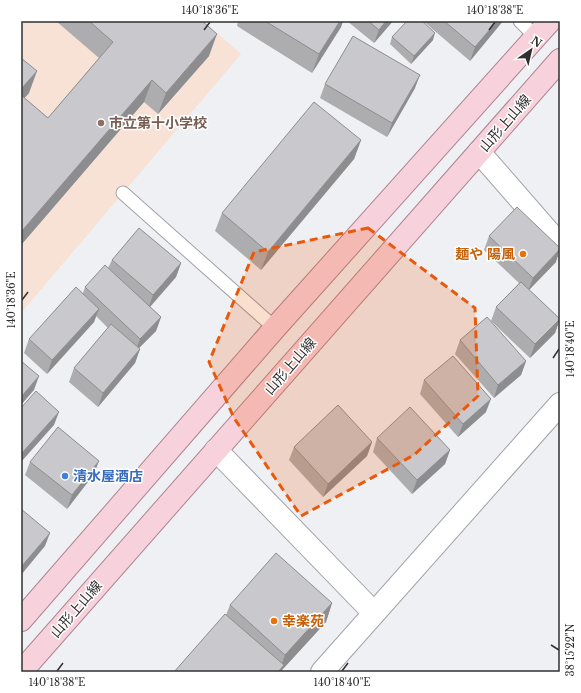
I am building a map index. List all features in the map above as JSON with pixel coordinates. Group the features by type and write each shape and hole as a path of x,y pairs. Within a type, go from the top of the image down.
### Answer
{"main road":[{"path":"21,620 274,328 543,29"},
{"name":"山形上山線","path":"21,672 560,60"}],"street":[{"path":"479,152 560,245"},
{"path":"322,672 560,404"},
{"path":"216,450 374,613"}],"lane":[{"path":"520,21 543,29"},
{"path":"123,193 274,328"}],"highlighted area":[{"path":"368,228 475,308 478,396 414,455 301,516 234,418 209,362 254,252"}],"shaded area":[{"name":"市立第十小学校","path":"21,21 203,21 241,54 21,313"}],"building":[{"path":"89,21 202,21 217,34 166,93 152,80 21,232 21,95 48,118 113,42"},
{"path":"265,21 340,21 319,54"},
{"path":"368,21 386,21 379,30"},
{"path":"407,21 422,21 435,33 414,56 392,37"},
{"path":"444,21 497,21 475,47"},
{"path":"353,36 420,75 392,123 325,84"},
{"path":"21,58 37,71 21,89"},
{"path":"314,102 361,140 268,252 222,213"},
{"path":"517,207 560,248 533,278 489,236"},
{"path":"139,228 181,263 153,295 112,260"},
{"path":"105,265 161,317 140,339 85,287"},
{"path":"521,282 560,319 535,344 496,307"},
{"path":"76,287 99,309 52,360 29,339"},
{"path":"487,317 526,361 498,385 460,340"},
{"path":"111,324 140,349 103,393 74,368"},
{"path":"453,356 491,399 463,424 424,380"},
{"path":"21,361 39,376 21,397"},
{"path":"36,391 59,412 21,454 21,408"},
{"path":"338,405 372,442 328,484 294,447"},
{"path":"410,407 450,450 417,480 377,438"},
{"path":"58,427 99,461 72,495 30,462"},
{"path":"21,509 50,533 21,567"},
{"path":"276,553 332,603 285,655 230,605"},
{"path":"225,614 284,665 278,672 174,672"}],"place":[{"name":"市立第十小学校","path":"101,123"},
{"name":"麺や 陽風","path":"523,254"},
{"name":"清水屋酒店","path":"65,476"},
{"name":"幸楽苑","path":"274,621"}]}
